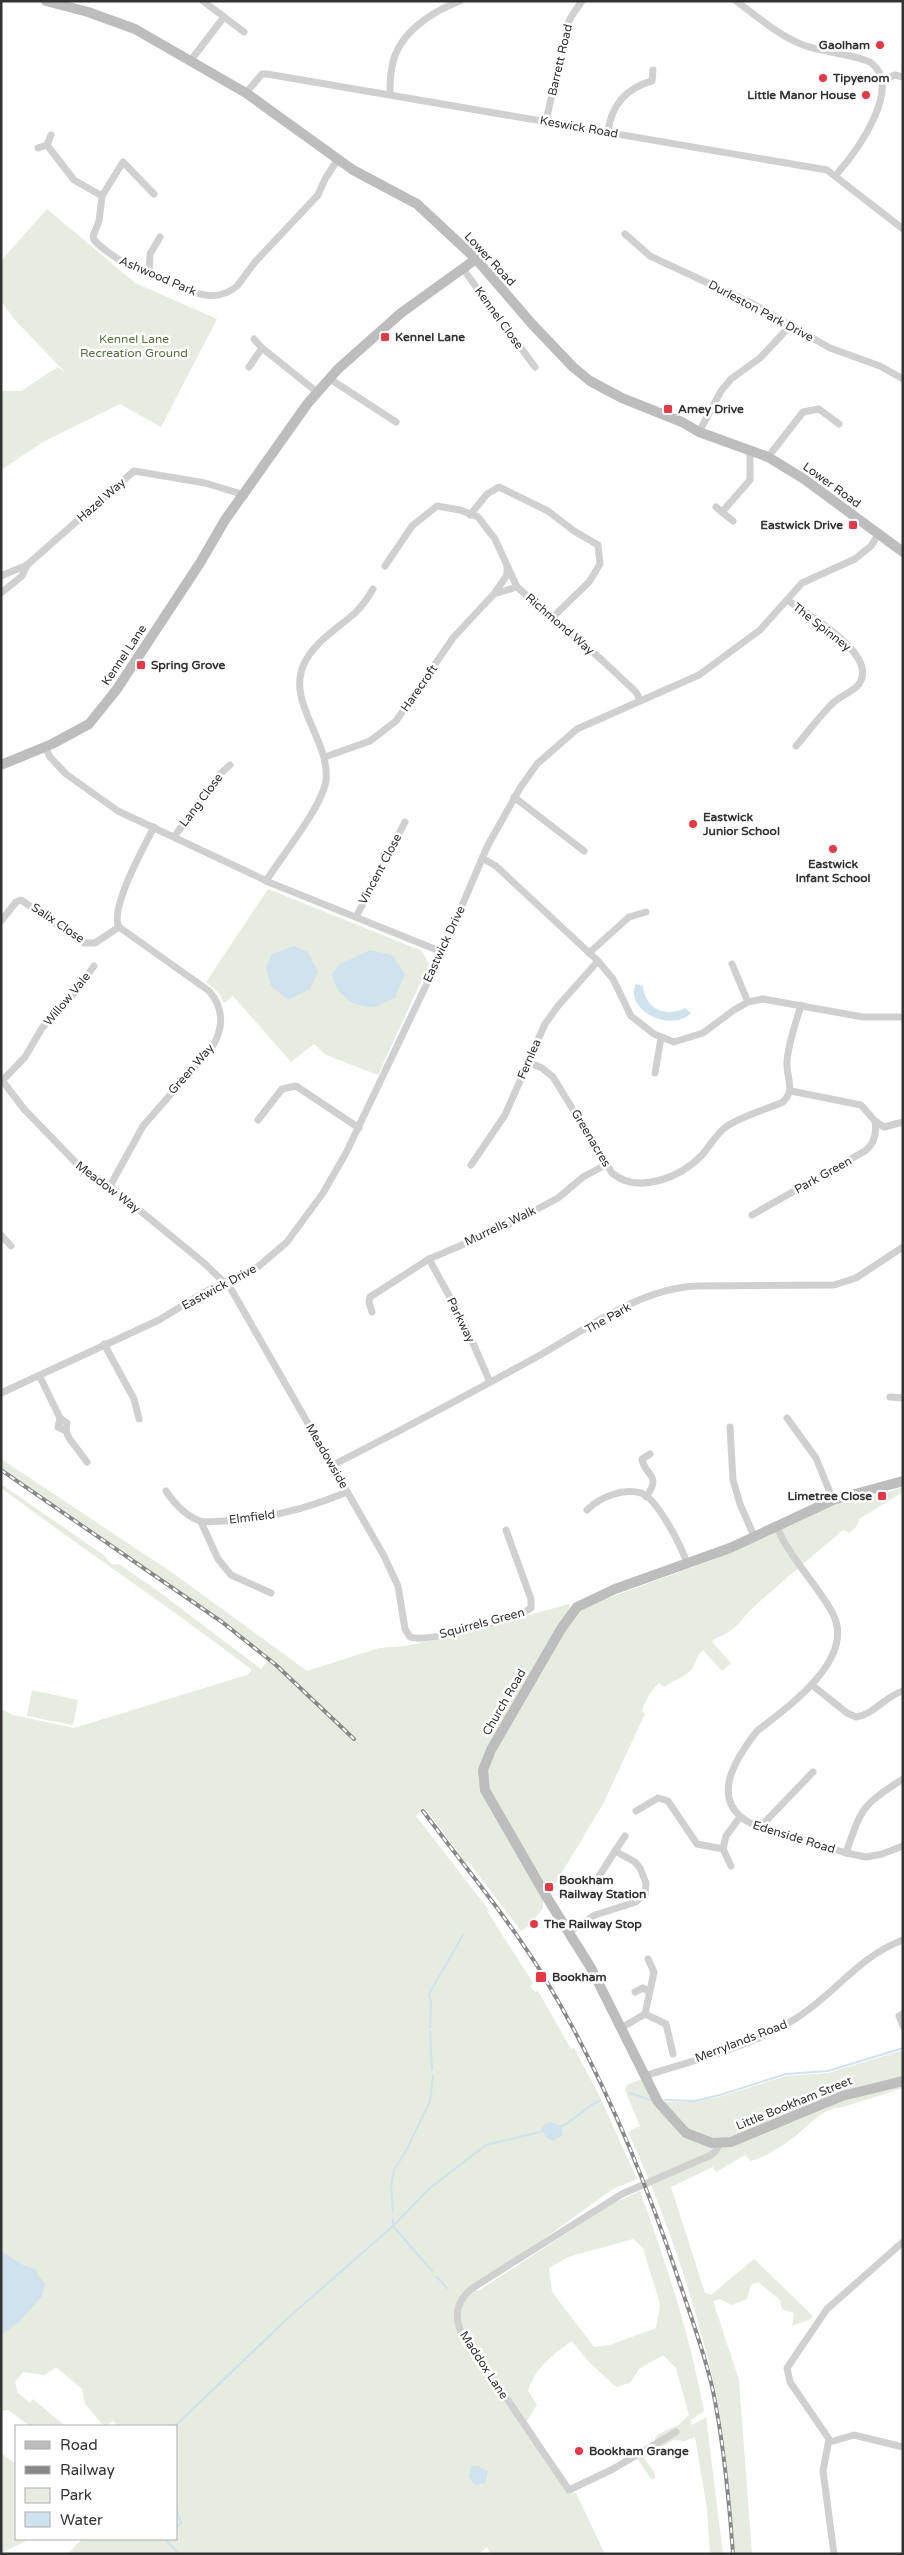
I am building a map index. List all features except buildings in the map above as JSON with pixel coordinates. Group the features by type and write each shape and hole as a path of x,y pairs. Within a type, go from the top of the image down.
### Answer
{"street":[{"name":"Lower Road","path":"46,1 88,12 135,29 246,93 338,159 368,178 417,204 476,259 532,324 579,372 608,391 682,422 699,432 768,457 804,479 903,552"},
{"path":"203,1 244,32"},
{"path":"390,94 392,66 397,51 404,40 424,18 460,1"},
{"name":"Barrett Road","path":"546,121 567,26 582,1"},
{"path":"736,1 790,39 814,48 867,61 878,66 889,80 895,75 903,77"},
{"path":"746,9 752,1"},
{"path":"191,60 224,17"},
{"path":"608,132 611,114 624,97 635,87 655,80 653,70"},
{"name":"Keswick Road","path":"246,93 264,73 827,170 836,175 903,229"},
{"path":"836,175 882,120"},
{"path":"38,148 47,144 51,135"},
{"path":"47,144 74,180 102,196"},
{"name":"Ashwood Park","path":"154,194 123,162 102,196 94,240 116,258 149,274 204,296 229,293 318,195 325,179 338,159"},
{"name":"Durleston Park Drive","path":"624,234 650,256 730,292 835,350 880,366 903,379"},
{"path":"149,274 150,254 160,237"},
{"name":"Kennel Lane","path":"1,765 45,747 89,724 117,689 226,520 308,403 330,379 402,314 476,259"},
{"name":"Kennel Close","path":"463,269 535,367"},
{"path":"699,432 726,385 760,358 791,325"},
{"path":"254,339 262,348 318,392"},
{"path":"249,367 262,348"},
{"path":"330,379 396,422"},
{"path":"768,457 803,412 819,409 839,424"},
{"path":"733,520 719,509 750,480 750,449"},
{"name":"Hazel Way","path":"1,576 27,565 134,471 205,483 245,495"},
{"path":"470,514 488,494 499,487 548,511 574,532 598,545 600,564 589,582 553,617"},
{"name":"Richmond Way","path":"385,566 412,526 437,506 460,510 478,517 495,539 508,563 517,587 603,661 636,692 640,700"},
{"name":"Eastwick Drive","path":"1,1393 40,1377 104,1344 160,1320 226,1282 259,1266 287,1242 323,1193 359,1128 442,952 482,858 514,797 537,764 577,729 640,700 700,676 760,630 802,583 855,559 871,546 878,535"},
{"name":"Harecroft","path":"325,757 370,741 396,721 453,638 494,594 507,575 508,563"},
{"name":"Hazel Way","path":"1,593 22,576 27,565"},
{"path":"494,594 517,587"},
{"path":"266,881 319,800 326,780 325,757 301,696 300,673 314,648 356,612 373,589"},
{"name":"The Spinney","path":"788,600 853,648 860,661 862,676 859,684 844,693 826,710 796,746"},
{"path":"45,747 55,763 78,785 118,811 266,881 442,952"},
{"name":"Lang Close","path":"174,837 219,775 230,765"},
{"path":"514,797 584,851"},
{"name":"Vincent Close","path":"356,917 404,822"},
{"path":"119,927 117,918 130,875 154,827"},
{"path":"482,858 496,866 598,961 613,979 631,1016 661,1038 674,1042 703,1033 748,1002 763,999 776,999 864,1017 903,1017"},
{"name":"Salix Close","path":"1,921 16,902 21,900 84,943 95,943 119,927"},
{"path":"589,953 629,917 646,912"},
{"name":"Green Way","path":"110,1186 143,1126 212,1047 218,1035 221,1021 218,1004 209,992 119,927"},
{"name":"Fernlea","path":"471,1165 505,1115 545,1024 598,961"},
{"path":"732,964 748,1002"},
{"name":"Willow Vale","path":"2,1079 26,1057 42,1028 72,996 94,966"},
{"path":"801,1005 787,1059 791,1091 861,1105 875,1121 884,1127 903,1122"},
{"path":"655,1073 661,1038"},
{"name":"Greenacres","path":"528,1062 542,1068 552,1077 612,1173 625,1181 642,1184 659,1181 696,1160 725,1127 783,1102 791,1091"},
{"name":"Meadow Way","path":"2,1079 24,1109 48,1131 80,1167 110,1186 226,1282"},
{"path":"258,1120 282,1089 296,1086 359,1128"},
{"name":"Park Green","path":"752,1216 872,1146 875,1137 875,1121"},
{"name":"Murrells Walk","path":"372,1312 368,1302 370,1297 429,1259 504,1227 552,1202 582,1177 607,1164"},
{"path":"1,1235 11,1246"},
{"name":"The Park","path":"333,1465 657,1292 680,1286 834,1285 856,1278 903,1247"},
{"name":"Parkway","path":"429,1259 457,1308 490,1382"},
{"name":"Meadowside","path":"226,1282 333,1465 396,1580 406,1629 410,1637"},
{"path":"104,1344 134,1399 139,1419"},
{"path":"40,1377 60,1418 67,1423 66,1431 87,1462"},
{"path":"890,1397 903,1398"},
{"path":"788,1418 816,1458 833,1500"},
{"path":"730,1427 733,1480 740,1504 754,1536"},
{"path":"646,1497 652,1488 653,1478 642,1459 650,1454"},
{"name":"Church Road","path":"720,2144 692,2136 671,2120 658,2102 591,1968 485,1790 482,1778 484,1763 561,1629 577,1607 615,1589 730,1548 833,1500 903,1481"},
{"path":"166,1490 177,1506 201,1522 218,1559 231,1575 270,1593"},
{"name":"Elmfield","path":"201,1522 249,1520 281,1514 325,1502 347,1492"},
{"path":"587,1510 595,1502 607,1496 625,1492 641,1493 652,1501 664,1518 687,1564"},
{"name":"Edenside Road","path":"776,1525 806,1575 829,1607 838,1626 839,1636 836,1649 812,1685 756,1731 734,1764 727,1791 732,1804 740,1817 760,1827 846,1853 874,1856 903,1846"},
{"name":"Squirrels Green","path":"410,1637 424,1638 465,1630 523,1614 531,1608 531,1599 506,1530"},
{"path":"812,1685 847,1713 856,1717 869,1712 891,1696 903,1691"},
{"path":"760,1827 813,1772"},
{"path":"846,1853 862,1810 872,1799 903,1779"},
{"path":"636,1811 658,1798 668,1801 697,1844 722,1849"},
{"path":"731,1866 722,1849 726,1836 740,1817"},
{"path":"599,1876 625,1836"},
{"path":"568,1932 595,1915 636,1902 645,1894 646,1883 640,1868 635,1862 616,1851"},
{"name":"Merrylands Road","path":"644,2076 732,2047 786,2024 815,2004 874,1953 903,1940"},
{"path":"621,2028 645,2014 654,1972 648,1959"},
{"path":"635,1992 644,1988 650,1991"},
{"path":"645,2014 666,2024 673,2054"},
{"path":"903,2014 898,2016 903,2026"},
{"name":"Little Bookham Street","path":"720,2144 737,2140 850,2093 903,2081"},
{"name":"Maddox Lane","path":"676,2432 613,2469 568,2490 478,2356 457,2320 458,2304 471,2289 628,2192 710,2155 716,2151 720,2144"},
{"path":"834,2554 822,2471 830,2442 826,2433 790,2382 786,2370 824,2312 903,2242"},
{"path":"830,2442 854,2435 903,2447"}],"green space":[{"name":"Kennel Lane Recreation Ground","path":"47,209 135,283 217,319 161,427 120,404 43,442 1,470 1,391 21,391 58,367 66,373 15,320 1,301 1,261"},
{"path":"268,889 422,951 429,964 378,1075 326,1055 314,1044 291,1062 233,996 224,1003 219,993 206,982"},
{"path":"1,1459 170,1571 307,1671 379,1648 405,1646 456,1635 569,1604 571,1608 584,1607 715,1559 826,1506 869,1498 903,1487 903,1492 859,1519 857,1526 849,1533 843,1530 758,1603 734,1628 714,1639 712,1642 731,1663 722,1671 703,1650 693,1667 682,1677 664,1687 659,1683 653,1689 642,1711 645,1714 603,1804 552,1889 543,1900 543,1908 530,1925 521,1931 468,1861 465,1862 425,1808 416,1816 488,1909 487,1911 533,1983 530,1986 535,1992 538,1991 571,2049 574,2048 598,2093 637,2179 613,2189 531,2248 473,2284 478,2291 612,2204 640,2191 659,2245 692,2355 704,2411 691,2420 692,2425 706,2417 723,2554 710,2554 707,2509 695,2437 685,2441 673,2440 644,2458 654,2472 655,2478 651,2479 637,2458 656,2446 655,2438 659,2434 678,2425 689,2415 676,2368 663,2355 639,2369 630,2383 616,2387 588,2361 572,2341 551,2357 535,2375 528,2391 537,2405 527,2421 573,2493 576,2493 605,2554 490,2554 487,2547 479,2554 68,2554 81,2540 178,2540 178,2425 117,2425 113,2421 103,2425 85,2404 82,2389 56,2367 45,2375 23,2372 15,2382 18,2393 30,2403 33,2399 64,2425 29,2425 8,2410 1,2411 1,1709 13,1715 74,1728 247,1675 252,1670 1,1488 1,1484 105,1556 110,1563 119,1564 158,1591 261,1669 270,1658 224,1622 1,1467","holes":["633,2239 643,2248 660,2304 656,2328 610,2345 594,2347 552,2292 549,2268 568,2257"]},
{"path":"32,1690 78,1700 73,1725 27,1716"},
{"path":"903,2050 903,2088 835,2108 816,2118 799,2133 767,2154 751,2161 745,2155 716,2172 713,2167 671,2187 705,2293 711,2295 754,2259 813,2316 811,2319 792,2326 794,2313 782,2309 780,2300 758,2282 751,2285 747,2299 732,2305 720,2299 713,2301 739,2380 752,2554 735,2554 725,2447 714,2384 688,2288 666,2224 628,2132 640,2126 625,2090 627,2085 641,2079 663,2102 693,2102 719,2097 786,2076 828,2073"},
{"path":"1,2453 15,2463 15,2540 28,2540 1,2553"}],"water":[{"path":"294,946 308,952 318,972 310,989 288,1000 271,986 266,967 272,954"},
{"path":"370,950 392,955 405,974 395,998 372,1007 357,1005 345,998 340,993 332,974 340,964"},
{"path":"636,984 643,986 648,1001 652,1006 671,1012 685,1008 691,1013 682,1019 672,1021 661,1020 651,1016 642,1010 636,1002 634,993"},
{"path":"550,2122 561,2126 563,2135 553,2141 548,2139 541,2130 544,2125"},
{"path":"1,2251 23,2265 35,2269 45,2283 42,2296 20,2321 1,2335"},
{"path":"471,2466 478,2466 488,2471 486,2483 475,2485 469,2477"}],"waterway":[{"path":"430,2027 431,2002 429,1994 463,1935"},
{"path":"430,2032 432,2069"},
{"path":"665,2100 694,2101 720,2095 786,2074 828,2071 903,2048"},
{"path":"393,2211 391,2187 394,2170 407,2149 430,2101 433,2076"},
{"path":"630,2093 651,2100"},
{"path":"559,2127 599,2101"},
{"path":"176,2425 288,2318 393,2226 430,2188 486,2145 544,2131"},
{"path":"393,2219 393,2226 432,2271"},
{"path":"437,2277 447,2288"},
{"path":"178,2515 181,2523 178,2525"},
{"path":"166,2540 179,2554"}],"railway":[{"path":"1,1470 222,1622 276,1665 354,1739"},
{"path":"423,1811 501,1913 544,1977 585,2050 620,2125 666,2241 710,2377 723,2451 733,2554"}],"place":[{"name":"Gaolham","path":"880,45"},
{"name":"Tipyenom","path":"823,78"},
{"name":"Little Manor House","path":"866,95"},
{"name":"Kennel Lane","path":"385,337"},
{"name":"Amey Drive","path":"668,409"},
{"name":"Eastwick Drive","path":"853,525"},
{"name":"Spring Grove","path":"141,665"},
{"name":"Eastwick Junior School","path":"693,824"},
{"name":"Eastwick Infant School","path":"833,849"},
{"name":"Limetree Close","path":"882,1496"},
{"name":"Bookham Railway Station","path":"549,1887"},
{"name":"The Railway Stop","path":"534,1924"},
{"name":"Bookham","path":"541,1977"},
{"name":"Bookham Grange","path":"579,2451"}]}
